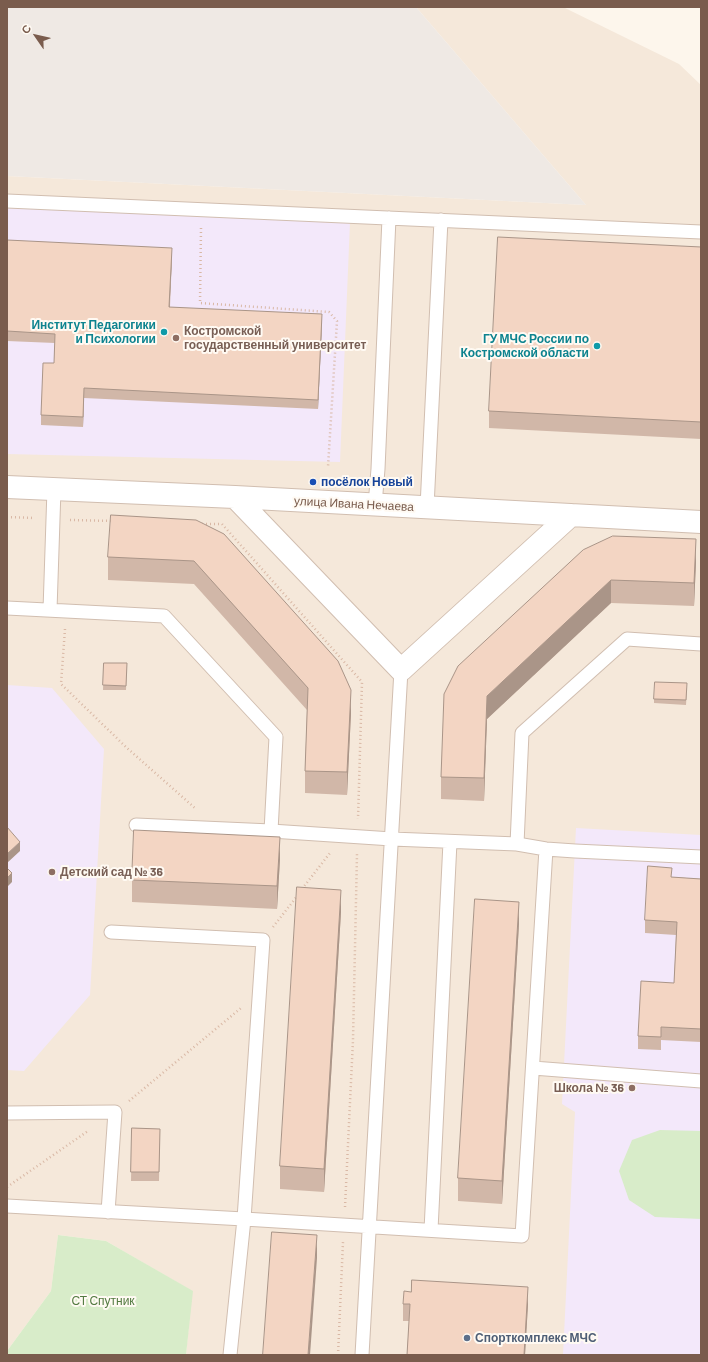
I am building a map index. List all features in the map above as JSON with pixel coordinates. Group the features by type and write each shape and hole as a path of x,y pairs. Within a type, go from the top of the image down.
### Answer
{"street":[{"name":"улица Ивана Нечаева","path":"7,487 235,497 701,522"},
{"path":"235,497 401,670 571,515"}],"lane":[{"path":"7,201 701,232"},
{"path":"375,505 378,469 389,218"},
{"path":"427,508 441,220"},
{"path":"50,610 54,489"},
{"path":"7,608 164,616 276,737 271,831"},
{"path":"517,844 522,734 627,639 701,644"},
{"path":"362,1355 401,670"},
{"path":"136,825 271,831 392,840 517,844 546,849 701,857"},
{"path":"431,1230 450,842"},
{"path":"7,1206 522,1236 546,849"},
{"path":"111,932 263,940 244,1219 230,1355"},
{"path":"533,1068 701,1081"},
{"path":"7,1113 115,1112 108,1212"}],"path":[{"path":"201,210 200,303 329,312 337,321 328,467"},
{"path":"7,517 116,521"},
{"path":"199,524 222,524 362,682 353,1040 338,1355"},
{"path":"66,611 61,684 127,748 219,829"},
{"path":"263,940 343,836"},
{"path":"7,1187 115,1112 260,993"}],"shaded area":[{"path":"7,7 416,7 586,205 7,176"},
{"path":"416,7 563,7 679,64 701,85 701,1355 186,1355 192,1291 106,1241 58,1235 51,1291 7,1351 7,176 586,205"},
{"name":"Костромской государственный университет","path":"7,207 350,222 340,462 7,454"},
{"name":"Детский сад № 36","path":"7,685 52,688 104,749 90,995 24,1071 7,1070"},
{"name":"Школа № 36","path":"576,828 701,835 701,1355 563,1355 575,1112 562,1104"}],"green space":[{"path":"660,1130 701,1131 701,1219 655,1217 629,1200 619,1171 632,1140"},
{"name":"СТ Спутник","path":"58,1235 106,1241 193,1291 186,1355 7,1355 7,1351 51,1291"}],"building":[{"name":"ГУ МЧС России по Костромской области","path":"498,237 701,247 701,422 489,411"},
{"name":"Институт Педагогики и Психологии","path":"7,240 172,248 169,307 322,314 318,400 84,388 83,417 41,415 43,363 54,363 55,334 7,331"},
{"path":"111,515 196,520 224,534 338,661 351,690 347,772 305,771 308,688 194,561 108,557"},
{"path":"613,536 696,539 694,583 611,580 487,696 484,778 441,777 444,694 458,666 583,550"},
{"path":"104,663 127,663 126,686 103,685"},
{"path":"655,682 687,683 686,700 654,699"},
{"path":"7,827 20,842 7,854"},
{"path":"134,830 280,837 277,886 132,880"},
{"path":"648,866 672,868 671,877 701,879 701,1029 661,1027 661,1037 638,1036 641,981 674,983 677,922 645,920"},
{"path":"7,868 12,873 7,878"},
{"path":"297,887 341,890 324,1169 280,1166"},
{"path":"475,899 519,902 502,1181 458,1178"},
{"path":"132,1128 160,1129 159,1172 131,1172"},
{"path":"272,1232 317,1235 308,1355 263,1355"},
{"name":"Спорткомплекс МЧС","path":"412,1280 528,1287 524,1355 407,1355 410,1304 403,1304 404,1291 411,1292"}],"place":[{"name":"Институт Педагогики и Психологии","path":"164,332"},
{"name":"Костромской государственный университет","path":"176,338"},
{"name":"ГУ МЧС России по Костромской области","path":"597,346"},
{"name":"посёлок Новый","path":"313,482"},
{"name":"Детский сад № 36","path":"52,872"},
{"name":"Школа № 36","path":"632,1088"},
{"name":"Спорткомплекс МЧС","path":"467,1338"}]}
